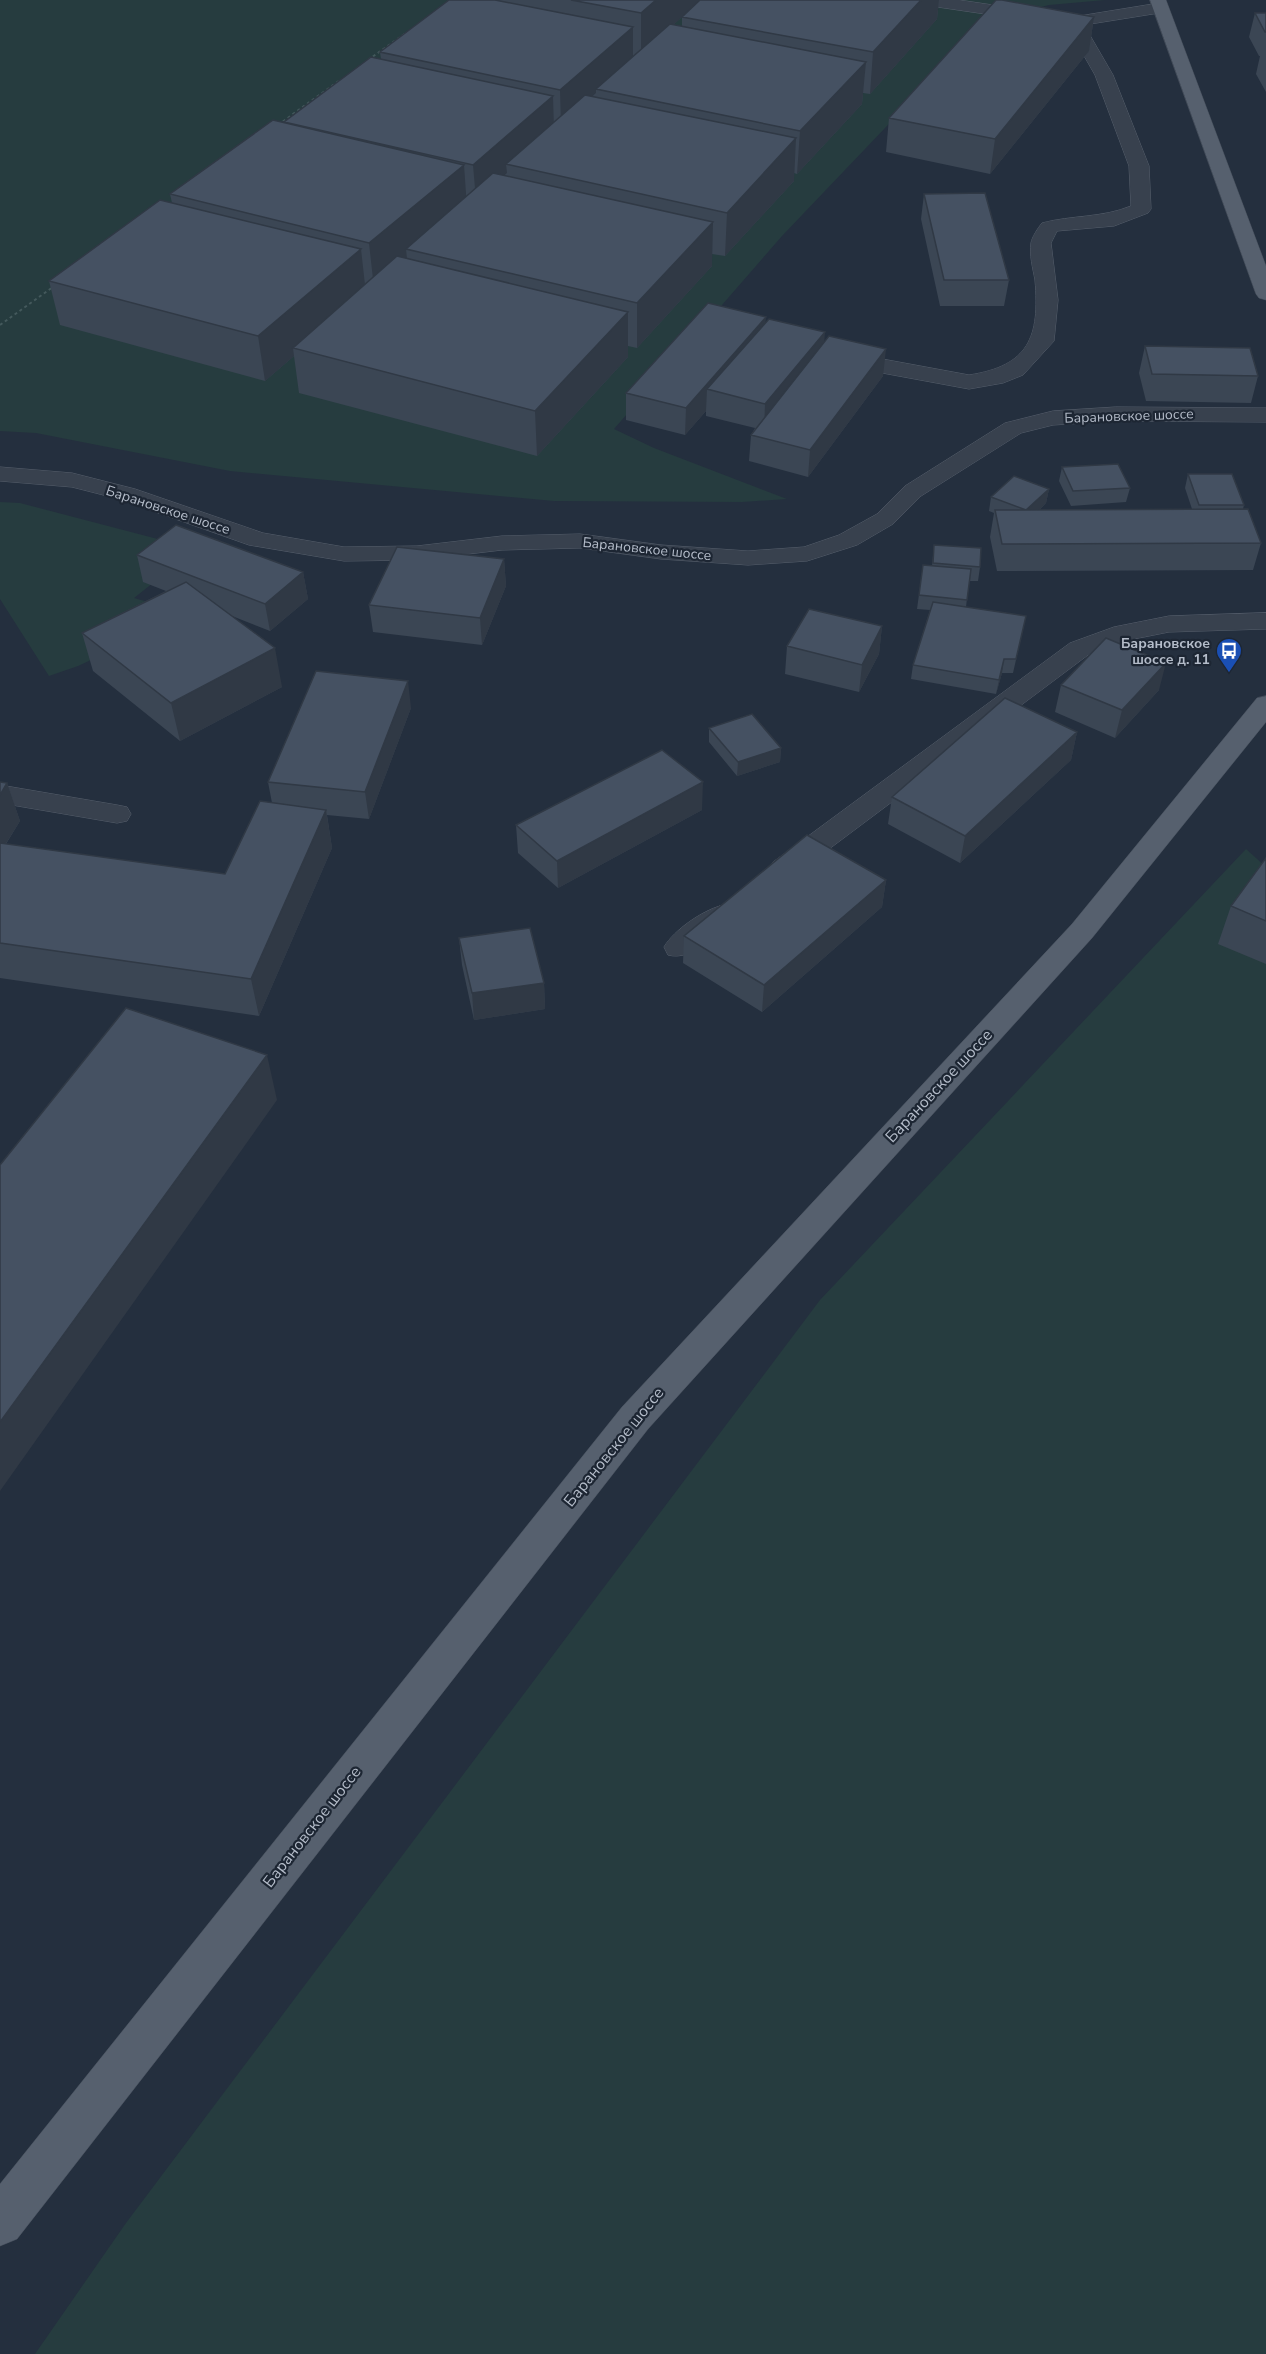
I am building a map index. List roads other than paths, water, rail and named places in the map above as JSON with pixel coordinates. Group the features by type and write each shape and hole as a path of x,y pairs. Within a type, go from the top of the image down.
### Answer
{"main road":[{"path":"1159,4 1266,294"},
{"name":"Барановское шоссе","path":"0,2222 635,1418 1082,931 1266,704"}],"street":[{"path":"924,0 1073,22 1159,4"},
{"path":"825,355 969,382 995,378 1015,370 1043,341 1047,300 1041,243 1049,227 1074,222 1114,220 1141,208 1139,166 1104,75 1073,22"},
{"name":"Барановское шоссе","path":"0,474 72,480 126,494 258,540 344,554 417,553 502,543 580,541 661,552 748,558 807,554 848,540 885,519 913,491 1013,428 1053,418 1116,414 1266,416"},
{"path":"679,947 1079,649 1123,633 1169,624 1266,621"},
{"path":"0,795 117,814"}],"place":[{"name":"Барановское шоссе д. 11","path":"1229,674"}]}
